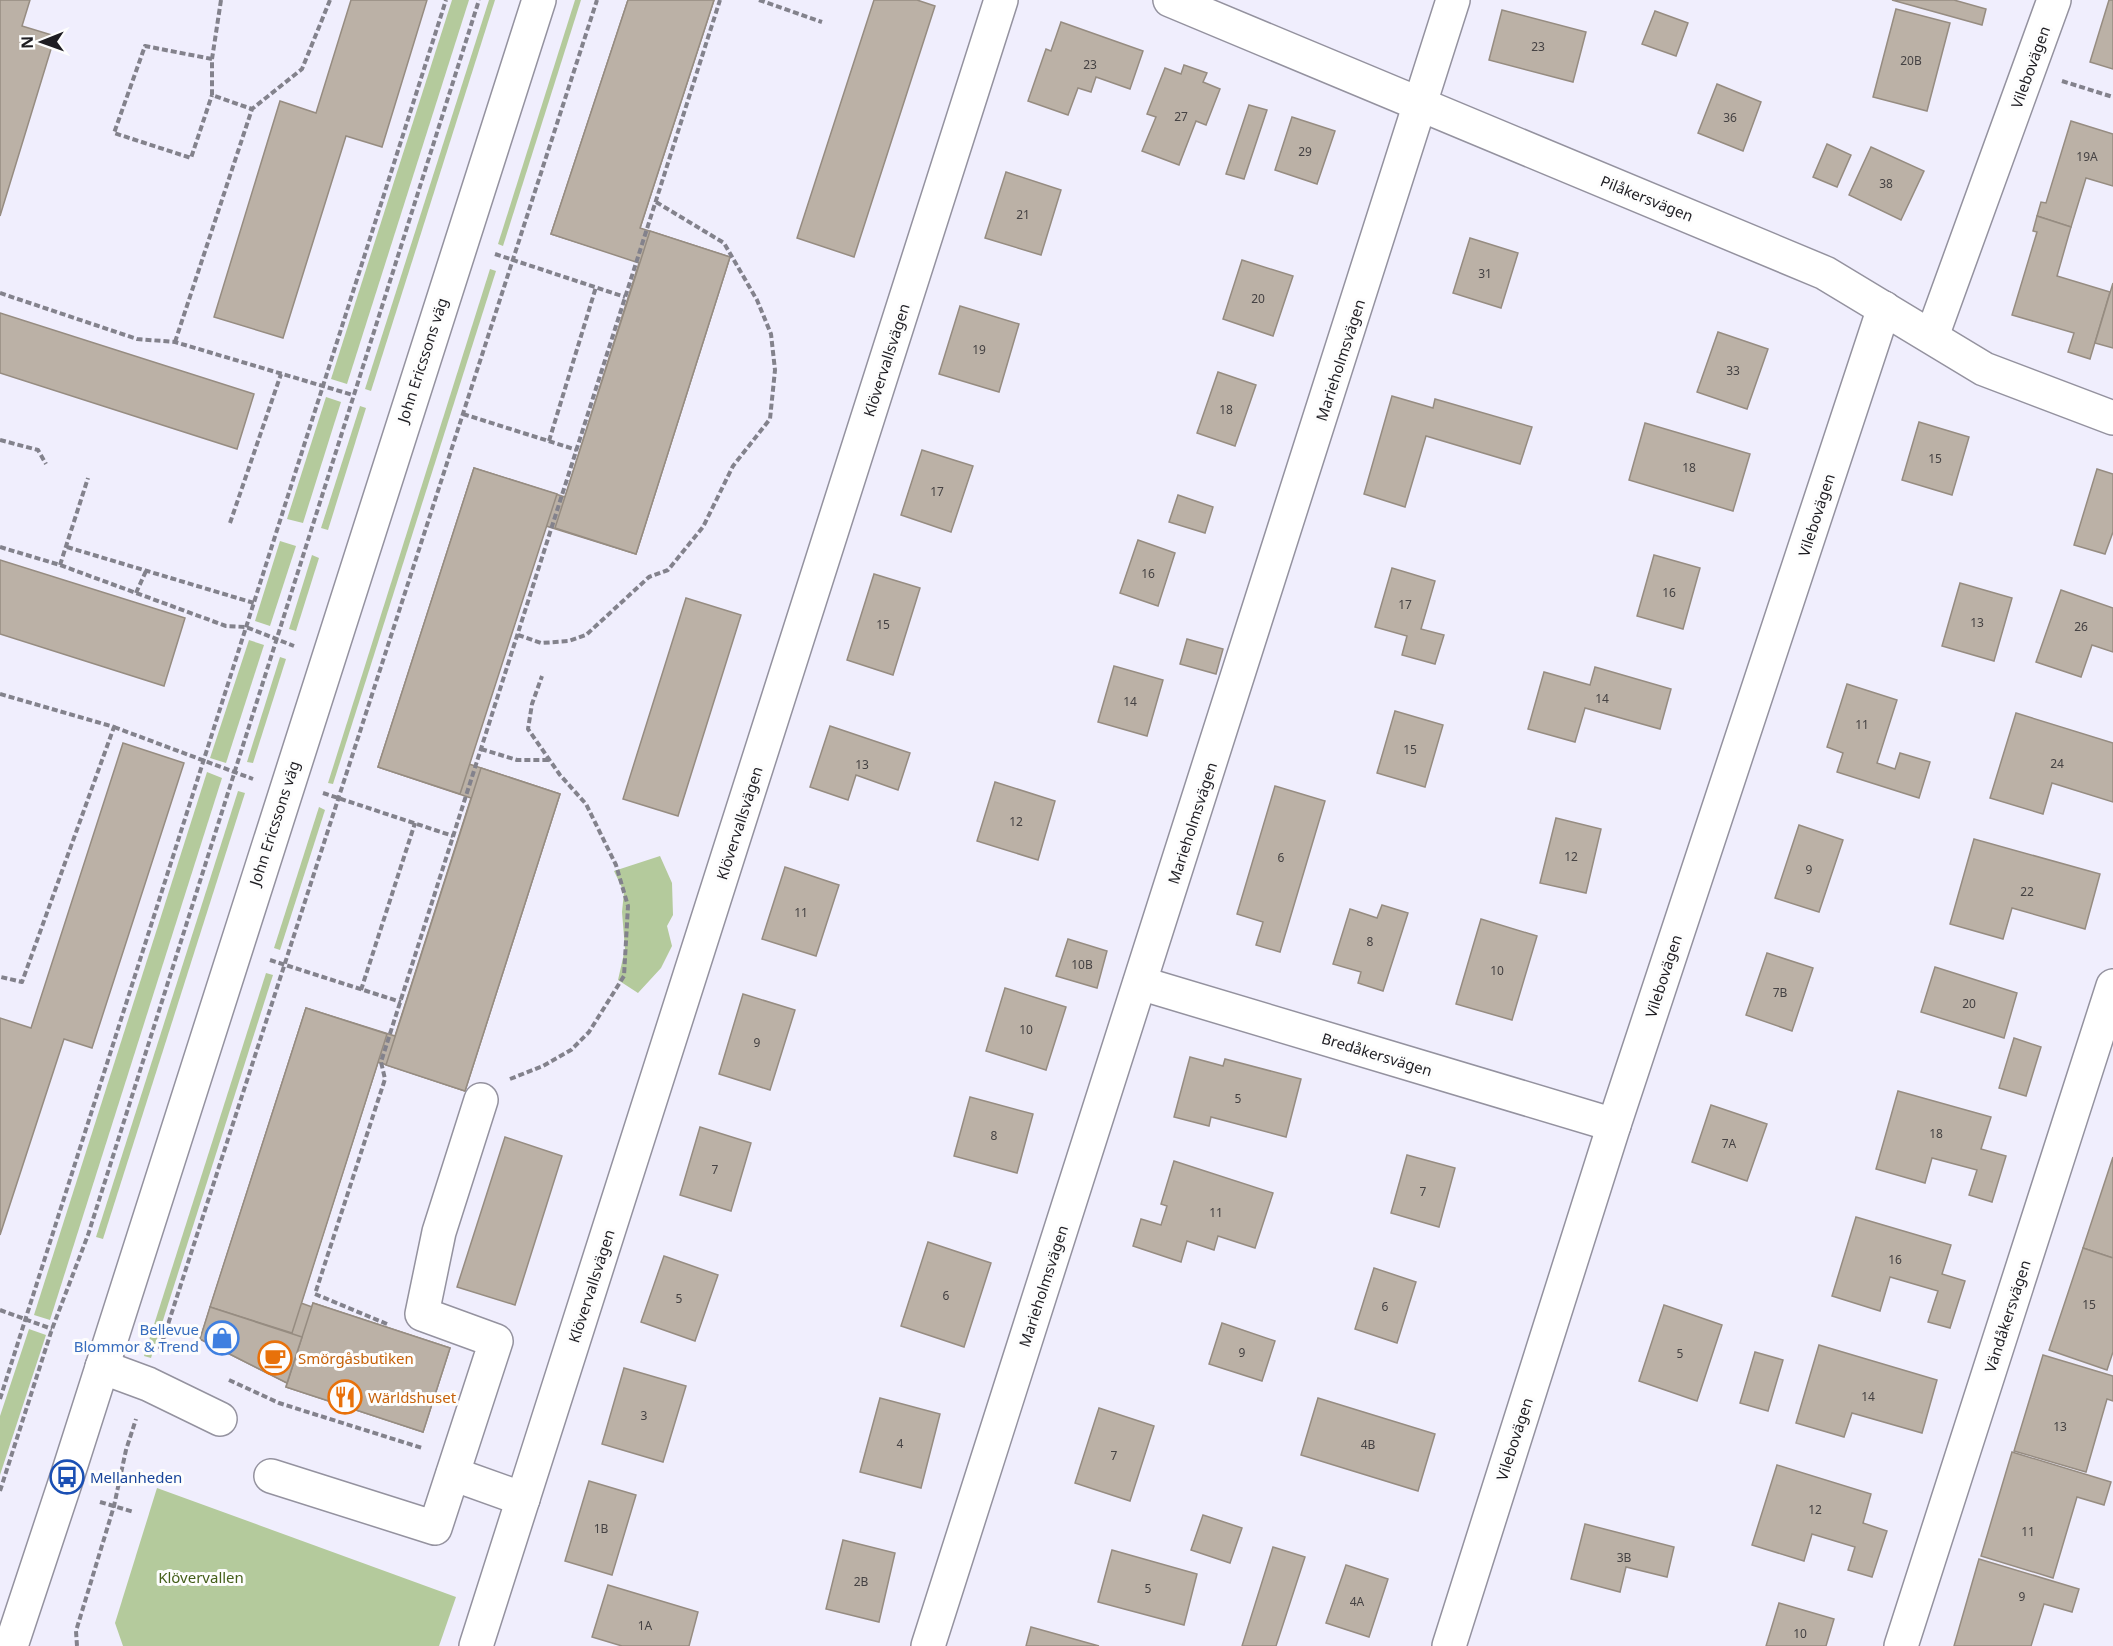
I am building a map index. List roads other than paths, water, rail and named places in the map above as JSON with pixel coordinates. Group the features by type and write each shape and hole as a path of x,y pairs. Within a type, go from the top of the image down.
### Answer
{"street":[{"name":"John Ericssons väg","path":"10,1646 102,1367 539,0"},
{"name":"Klövervallsvägen","path":"476,1646 1001,0"},
{"name":"Pilåkersvägen","path":"1170,0 1825,273 1984,369 2113,418"},
{"name":"Marieholmsvägen","path":"928,1646 1422,105 1453,0"},
{"name":"Vilebovägen","path":"1932,336 2054,0"},
{"name":"Vilebovägen","path":"1449,1646 1614,1125 1884,308"},
{"name":"Bredåkersvägen","path":"1140,983 1614,1125"},
{"name":"Vändåkersvägen","path":"1901,1646 2113,986"},
{"path":"271,1476 435,1528 496,1341 422,1314 439,1232 490,1091"},
{"path":"102,1367 148,1384 220,1419"},
{"path":"453,1474 523,1499"}],"place":[{"name":"Bellevue Blommor & Trend","path":"222,1338"},
{"name":"Smörgåsbutiken","path":"275,1358"},
{"name":"Wärldshuset","path":"345,1397"},
{"name":"Mellanheden","path":"67,1477"}],"park label":[{"name":"Klövervallen","path":"201,1577"}]}
